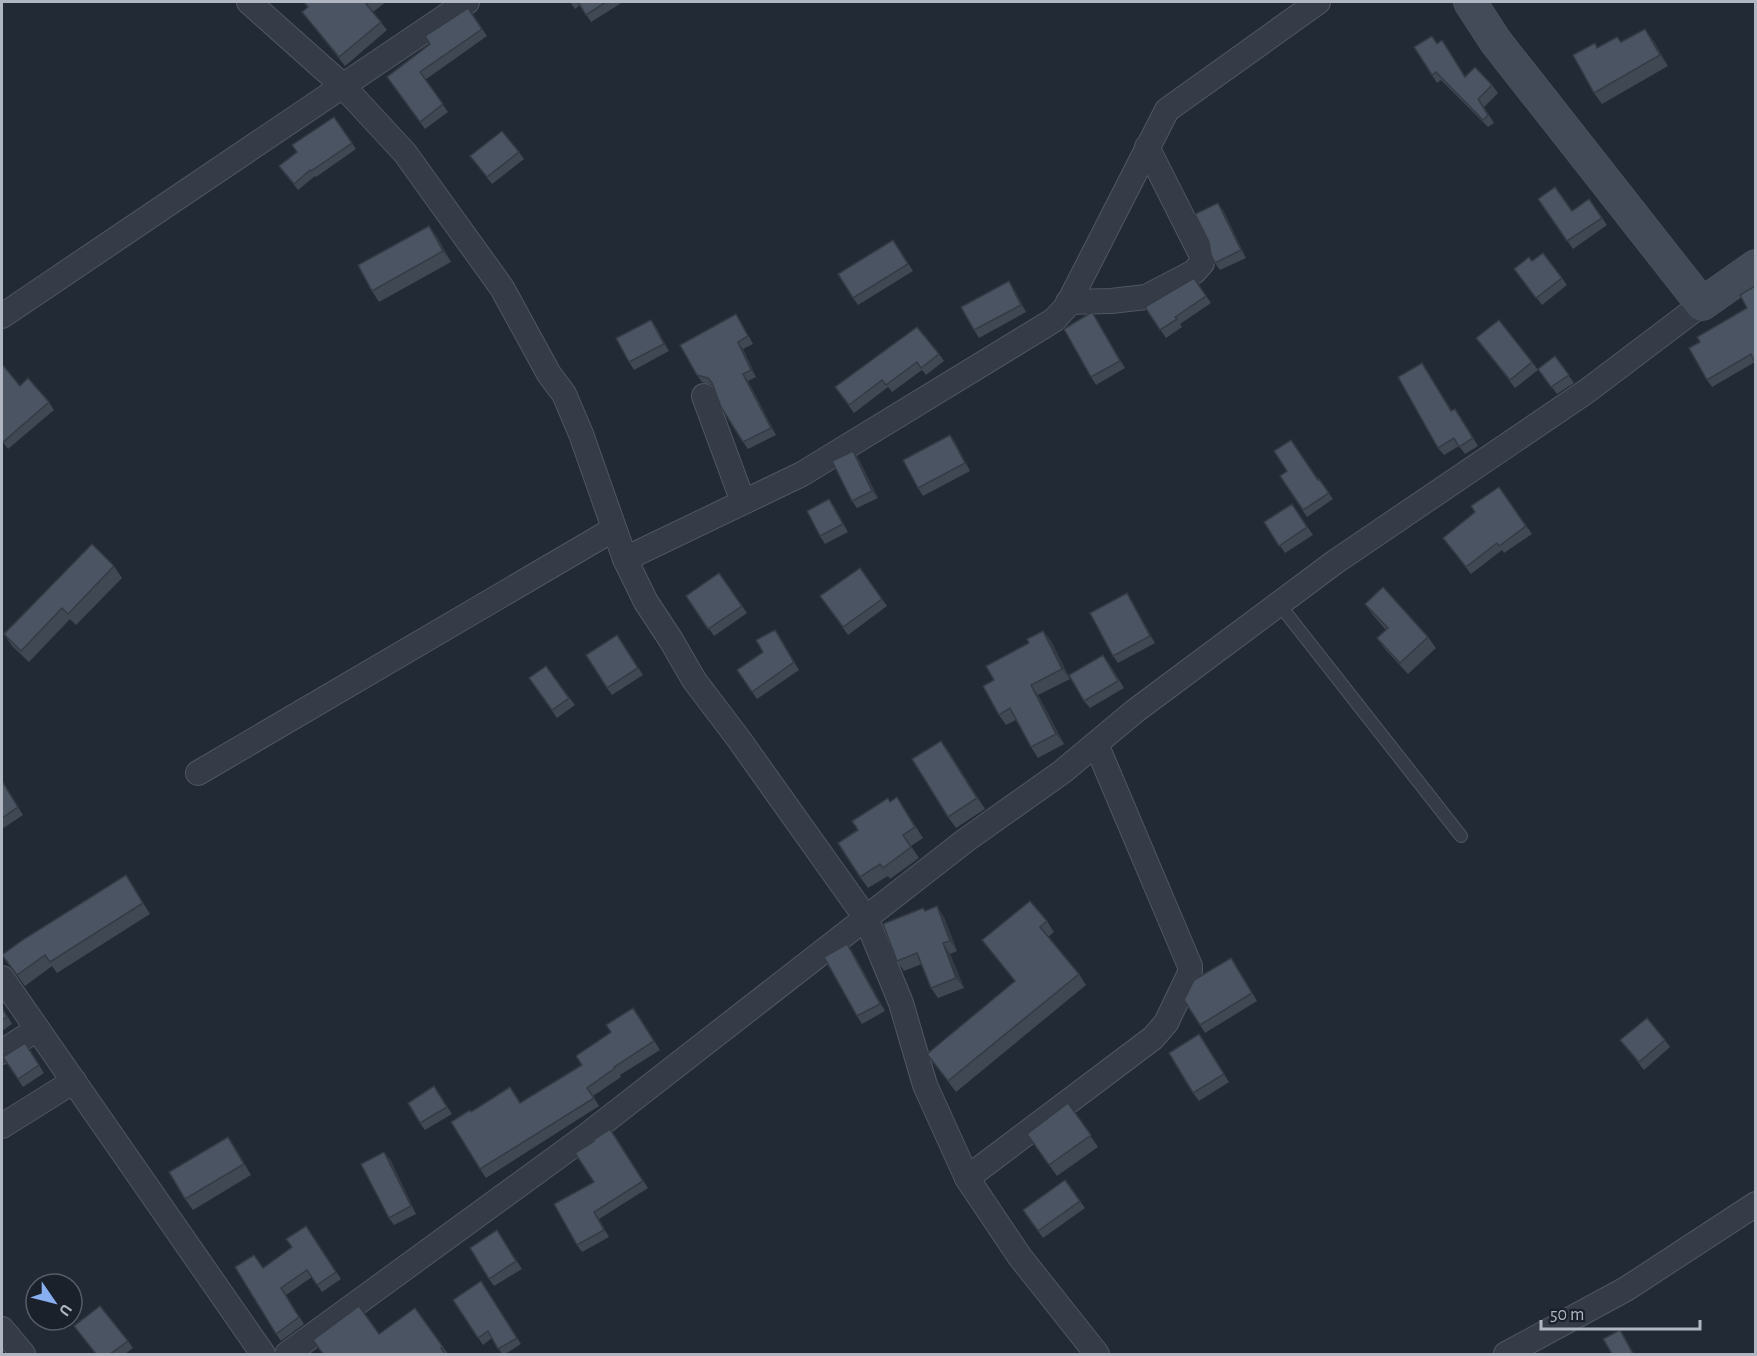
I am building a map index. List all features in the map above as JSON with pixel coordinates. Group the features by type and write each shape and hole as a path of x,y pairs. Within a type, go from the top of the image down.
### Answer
{"street":[{"path":"249,2 342,85 405,153 502,288 549,374 564,394 581,434 625,559 646,602 694,680 866,918 901,1003 925,1085 968,1178 1020,1257 1097,1354"},
{"path":"2,316 467,2"},
{"path":"625,559 802,474 1054,320 1068,302 1167,110 1318,2"},
{"path":"1470,2 1496,42 1702,304"},
{"path":"1068,302 1146,297 1194,272 1202,263 1202,256 1147,147"},
{"path":"287,1354 586,1136 966,840 1062,772 1135,711 1335,562 1587,391 1755,266"},
{"path":"704,396 743,502"},
{"path":"198,773 614,529"},
{"path":"968,1178 1153,1038 1166,1023 1190,972 1190,966 1096,744"},
{"path":"2,978 263,1354"},
{"path":"2,1052 37,1029"},
{"path":"2,1126 74,1081"},
{"path":"1506,1354 1626,1289 1755,1204"},
{"path":"2,1329 23,1354"}],"lane":[{"path":"1279,604 1461,836"}],"building":[{"path":"304,2 369,2 366,4 381,22 339,57 302,12 308,7"},
{"path":"578,2 606,2 586,15"},
{"path":"468,8 482,29 420,72 443,104 420,122 387,77 430,44 425,36"},
{"path":"1645,29 1660,55 1594,93 1573,55 1595,43 1597,48 1617,37 1621,42"},
{"path":"1432,36 1437,44 1442,40 1465,77 1475,67 1492,85 1478,99 1488,115 1483,120 1436,72 1432,75 1414,47"},
{"path":"334,117 352,143 310,170 294,184 279,166 297,152 292,145"},
{"path":"502,131 519,152 487,177 470,156"},
{"path":"1555,187 1572,211 1589,199 1602,218 1567,241 1538,199"},
{"path":"1218,203 1241,250 1215,263 1209,242 1195,214"},
{"path":"429,226 443,251 372,291 358,265"},
{"path":"893,240 908,264 853,298 838,274"},
{"path":"1543,253 1562,278 1536,298 1514,269 1529,257 1532,261"},
{"path":"1194,278 1206,296 1160,330 1145,307"},
{"path":"1009,281 1021,305 974,330 961,307"},
{"path":"1755,286 1755,363 1751,354 1707,380 1689,348 1700,342 1697,337 1747,308 1740,295"},
{"path":"1092,312 1120,361 1091,377 1064,329"},
{"path":"736,314 748,336 738,342 751,370 743,374 771,428 743,442 721,407 712,383 708,378 697,375 680,345"},
{"path":"651,320 664,344 629,362 616,338"},
{"path":"1499,320 1532,362 1510,380 1476,338"},
{"path":"917,327 939,354 921,368 917,362 886,385 882,380 849,405 835,387"},
{"path":"1555,356 1569,375 1551,387 1538,369"},
{"path":"1422,363 1451,411 1455,409 1473,438 1459,447 1454,438 1438,448 1398,377"},
{"path":"2,364 20,386 28,378 49,402 3,442 2,440"},
{"path":"950,435 965,463 918,488 903,460"},
{"path":"1291,440 1329,493 1303,510 1280,476 1287,471 1274,451"},
{"path":"853,451 872,491 852,501 832,461"},
{"path":"1499,487 1526,526 1499,546 1497,543 1466,567 1443,538 1475,512 1471,506"},
{"path":"829,499 843,524 820,536 807,511"},
{"path":"1292,504 1307,527 1279,546 1264,522"},
{"path":"92,544 114,566 68,614 62,608 21,651 4,634"},
{"path":"860,568 882,599 843,627 820,596"},
{"path":"719,573 742,606 708,629 686,596"},
{"path":"1383,587 1428,637 1400,663 1377,638 1388,628 1365,604"},
{"path":"1127,593 1150,636 1113,656 1090,613"},
{"path":"775,630 794,662 752,692 737,670 763,652 756,640"},
{"path":"1043,631 1062,669 1031,685 1056,734 1031,747 1010,708 999,715 983,686 994,680 986,666 1029,643 1027,639"},
{"path":"617,635 638,668 607,688 586,655"},
{"path":"1103,655 1118,681 1084,701 1069,675"},
{"path":"546,666 569,698 552,710 529,678"},
{"path":"941,741 977,798 948,817 912,759"},
{"path":"2,781 18,807 2,818"},
{"path":"897,797 915,827 903,835 911,847 883,868 880,864 860,877 838,843 858,830 852,821 888,798 890,802"},
{"path":"126,875 143,903 50,962 45,955 17,975 2,955"},
{"path":"1030,901 1047,921 1040,927 1079,974 948,1081 927,1054 1015,981 982,940"},
{"path":"937,906 950,941 943,943 956,978 931,988 917,953 897,961 883,924 923,908 925,911"},
{"path":"847,944 880,1004 857,1016 824,957"},
{"path":"1231,958 1252,993 1200,1025 1184,1000 1194,980"},
{"path":"2,1008 7,1017 2,1020"},
{"path":"633,1008 654,1041 587,1088 594,1098 480,1169 451,1122 510,1087 520,1103 582,1065 576,1056 611,1032 606,1025"},
{"path":"1647,1018 1665,1040 1639,1062 1620,1040"},
{"path":"1199,1034 1224,1074 1193,1093 1169,1053"},
{"path":"25,1043 39,1065 18,1079 3,1057"},
{"path":"434,1086 447,1107 420,1123 408,1103"},
{"path":"1068,1103 1091,1135 1049,1165 1027,1134"},
{"path":"610,1129 643,1181 594,1212 604,1230 577,1245 554,1204 594,1182 575,1153"},
{"path":"228,1137 244,1164 185,1199 169,1172"},
{"path":"384,1152 411,1206 389,1218 361,1164"},
{"path":"1065,1180 1080,1201 1038,1231 1023,1210"},
{"path":"306,1226 336,1272 317,1285 307,1270 281,1288 299,1317 276,1334 235,1267 254,1255 263,1268 292,1247 286,1239"},
{"path":"497,1230 516,1261 489,1279 470,1248"},
{"path":"481,1281 517,1338 498,1349 488,1331 478,1338 453,1300"},
{"path":"100,1306 128,1341 110,1354 96,1354 79,1332 84,1332 84,1318"},
{"path":"359,1306 379,1334 415,1308 443,1347 441,1348 445,1354 323,1354 313,1340"},
{"path":"1620,1330 1633,1354 1612,1354 1603,1339"}]}
